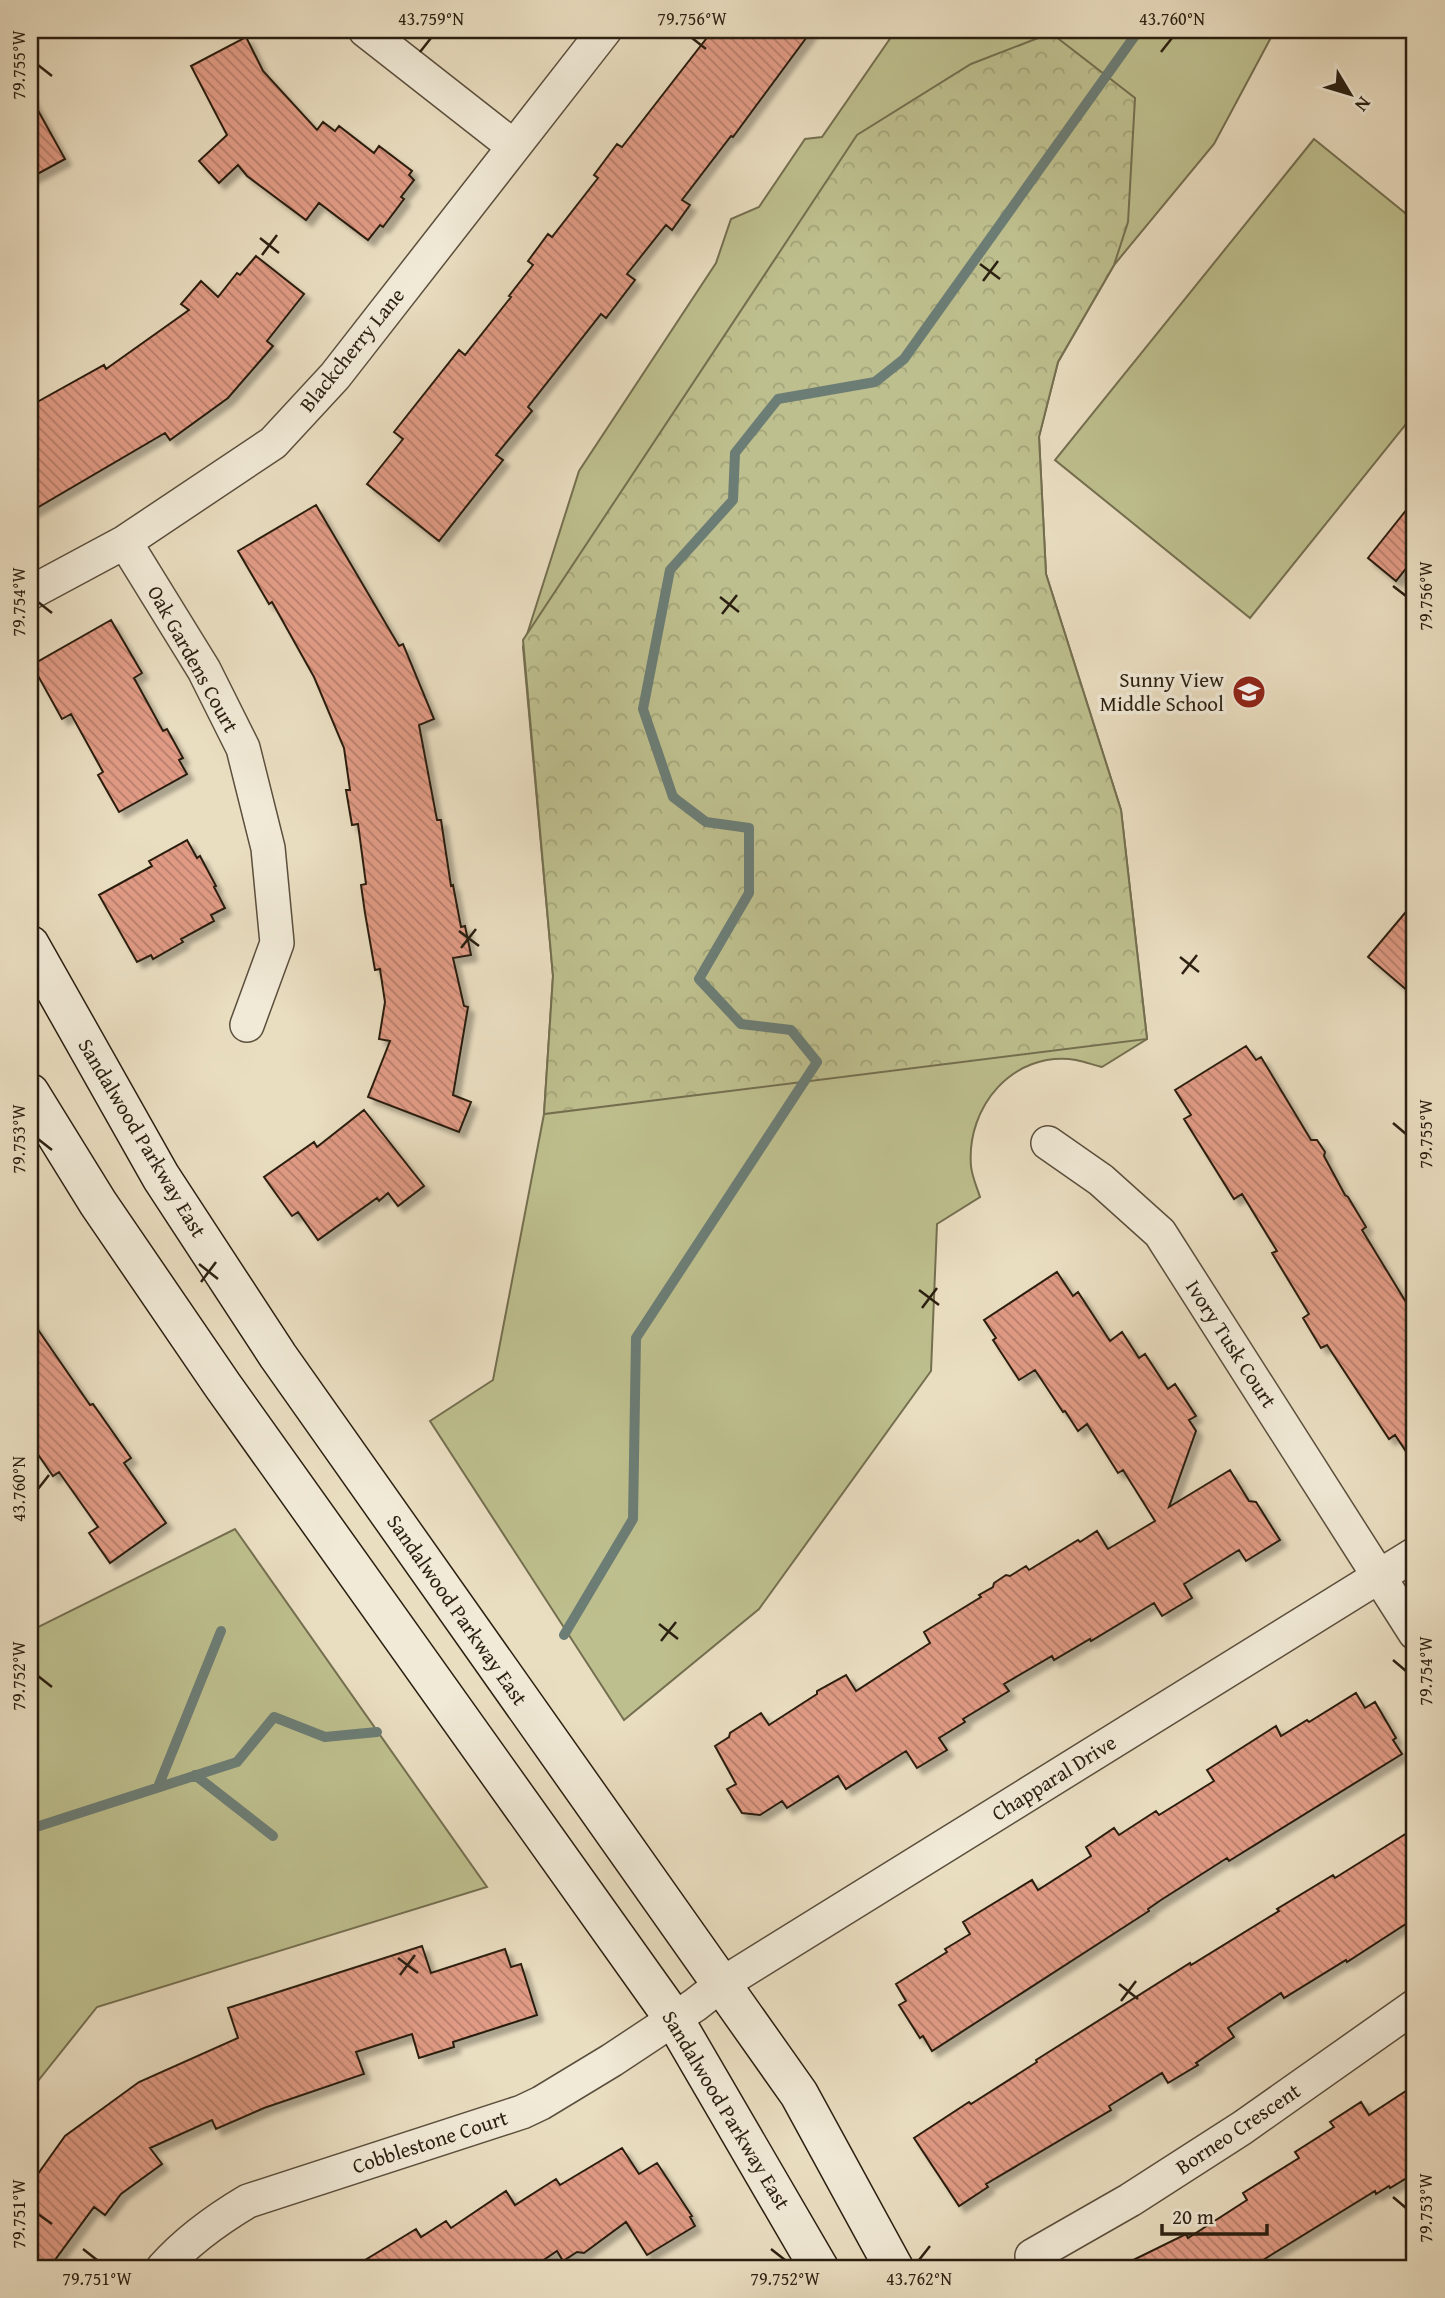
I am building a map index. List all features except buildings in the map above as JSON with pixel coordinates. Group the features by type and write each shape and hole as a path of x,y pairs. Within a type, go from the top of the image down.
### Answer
{"main road":[{"name":"Sandalwood Parkway East","path":"30,945 161,1177 697,2003 819,2268"},
{"name":"Sandalwood Parkway East","path":"30,1093 98,1203 223,1386 697,2003 799,2094 894,2268"}],"street":[{"path":"365,30 513,146"},
{"name":"Blackcherry Lane","path":"30,593 125,542 273,443 335,376 605,30"},
{"name":"Oak Gardens Court","path":"125,542 204,670 243,748 268,848 277,943 247,1025"},
{"name":"Ivory Tusk Court","path":"1048,1143 1101,1180 1160,1233 1415,1633"},
{"name":"Chapparal Drive","path":"697,2003 1415,1554"},
{"name":"Cobblestone Court","path":"163,2268 183,2245 216,2220 248,2201 522,2112 612,2060 697,2003"},
{"name":"Borneo Crescent","path":"1039,2268 1032,2256 1130,2200 1242,2128 1415,2006"}],"green space":[{"path":"896,30 1275,30 1214,144 1114,265 1058,362 1039,436 1046,574 1121,810 1147,1039 1102,1067 1076,1060 1053,1059 1032,1064 998,1087 985,1104 976,1123 971,1144 971,1166 980,1197 937,1224 931,1371 759,1609 624,1720 430,1421 493,1380 544,1114 553,976 523,647 579,471 716,263 731,219 759,207 805,139 822,137"},
{"path":"1051,33 1135,98 1128,222 1114,265 1058,362 1039,437 1046,574 1121,810 1147,1039 544,1114 553,976 523,640 857,135 971,64"},
{"path":"1314,139 1415,221 1415,413 1250,618 1055,460"},
{"path":"235,1529 487,1887 97,2007 30,2091 30,1631"}],"waterway":[{"path":"564,1635 633,1519 636,1338 817,1062 791,1030 741,1024 699,979 749,893 749,828 706,822 673,797 643,709 670,570 733,500 735,453 778,399 875,382 904,359 1139,30"},
{"path":"158,1787 221,1631"},
{"path":"30,1829 237,1762 274,1717 325,1737 377,1732"},
{"path":"195,1775 273,1836"}],"place":[{"name":"Sunny View Middle School","path":"1249,692"}]}
